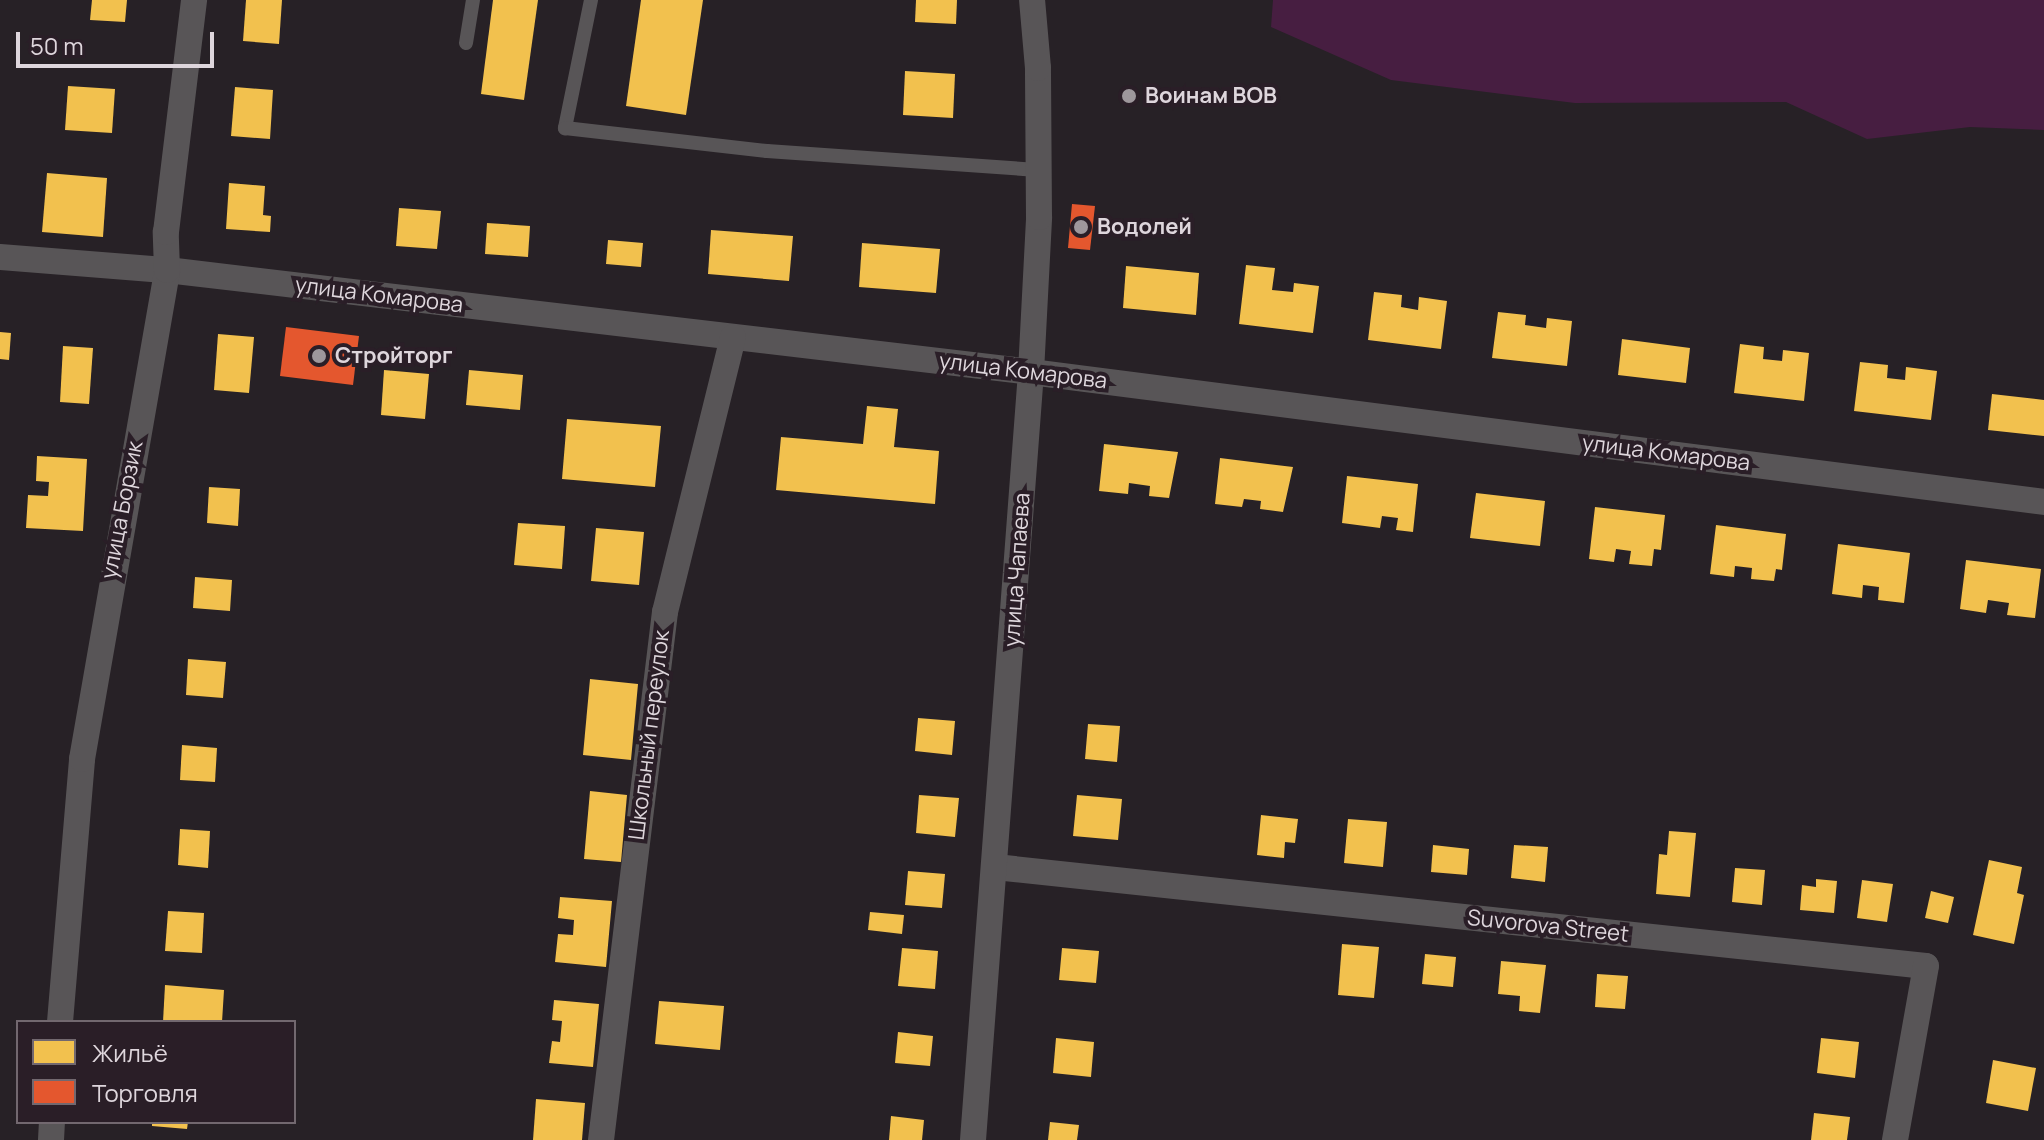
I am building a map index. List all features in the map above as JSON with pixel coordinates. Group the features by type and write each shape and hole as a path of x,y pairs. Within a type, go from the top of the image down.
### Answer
{"street":[{"name":"улица Борзик","path":"60,1020 92,685 167,270 166,232 194,0"},
{"name":"улица Чапаева","path":"973,1140 1031,372 1037,170 1032,0"},
{"name":"улица Комарова","path":"0,257 167,270 1031,372 2044,502"},
{"name":"Школьный переулок","path":"601,1140 665,612 733,337"},
{"name":"Suvorova Street","path":"995,867 1926,966 1895,1140"}],"lane":[{"path":"466,43 473,0"},
{"path":"591,0 565,128 782,152 1037,170"}],"shaded area":[{"path":"1273,0 2044,0 2044,130 1970,127 1867,139 1786,102 1575,103 1391,80 1271,27"}],"building: Жильё":[{"path":"92,0 127,0 125,22 90,20"},
{"path":"246,0 282,0 279,44 243,41"},
{"path":"493,0 538,0 524,100 481,94"},
{"path":"641,0 703,0 686,115 626,106"},
{"path":"916,0 957,0 956,24 915,22"},
{"path":"905,71 955,74 953,118 903,115"},
{"path":"68,86 115,89 112,133 65,130"},
{"path":"235,87 273,90 270,139 231,136"},
{"path":"47,173 107,178 103,237 42,232"},
{"path":"229,183 265,186 263,215 271,216 270,232 226,229"},
{"path":"399,208 441,211 437,249 396,246"},
{"path":"487,223 530,226 528,257 485,254"},
{"path":"711,230 793,236 789,281 708,274"},
{"path":"608,240 643,243 641,267 606,264"},
{"path":"862,243 940,249 936,293 859,287"},
{"path":"1246,265 1275,268 1272,290 1293,292 1294,283 1319,286 1313,333 1239,324"},
{"path":"1126,266 1199,273 1196,315 1123,308"},
{"path":"1374,292 1402,295 1401,307 1418,310 1419,297 1447,301 1441,349 1368,340"},
{"path":"1498,312 1526,315 1525,325 1546,328 1547,318 1572,321 1567,366 1492,358"},
{"path":"0,332 11,333 9,360 0,359"},
{"path":"218,334 254,337 249,393 214,390"},
{"path":"1622,339 1690,348 1686,383 1618,375"},
{"path":"1740,344 1764,347 1763,359 1782,361 1783,350 1809,353 1804,401 1734,393"},
{"path":"63,346 93,348 89,404 60,402"},
{"path":"1860,362 1888,365 1887,378 1905,380 1906,367 1937,371 1931,420 1854,411"},
{"path":"384,370 429,374 425,419 381,415"},
{"path":"469,370 523,375 520,410 466,405"},
{"path":"1992,394 2044,400 2044,436 1988,430"},
{"path":"867,406 898,409 894,447 939,451 935,504 776,490 781,437 863,444"},
{"path":"567,419 661,426 655,487 562,479"},
{"path":"1104,444 1178,452 1169,498 1149,496 1150,486 1129,483 1128,494 1099,491"},
{"path":"37,456 87,459 83,531 26,528 28,495 48,496 49,482 36,481"},
{"path":"1220,458 1293,467 1283,512 1260,509 1261,501 1244,499 1242,507 1215,504"},
{"path":"1347,476 1418,484 1413,532 1396,530 1398,518 1382,516 1380,528 1342,523"},
{"path":"209,487 240,489 238,526 207,523"},
{"path":"1476,493 1545,501 1540,546 1470,538"},
{"path":"1595,507 1665,515 1661,550 1654,549 1652,566 1629,564 1631,551 1616,549 1614,562 1589,559"},
{"path":"518,523 565,526 562,569 514,565"},
{"path":"1716,525 1786,534 1782,570 1776,569 1774,581 1751,579 1752,568 1735,566 1734,577 1710,574"},
{"path":"596,528 644,532 639,585 591,581"},
{"path":"1838,544 1910,553 1904,603 1878,600 1879,587 1863,585 1862,598 1832,594"},
{"path":"1966,560 2041,569 2035,618 2007,615 2009,603 1988,600 1986,613 1960,609"},
{"path":"195,577 232,580 230,611 193,608"},
{"path":"188,659 226,662 223,698 186,695"},
{"path":"590,679 638,684 631,760 583,755"},
{"path":"918,718 955,721 952,755 915,751"},
{"path":"1088,724 1120,726 1117,762 1085,759"},
{"path":"182,745 217,748 215,782 180,780"},
{"path":"590,791 627,795 621,862 584,859"},
{"path":"919,795 959,798 955,837 916,833"},
{"path":"1077,795 1122,799 1118,840 1073,836"},
{"path":"1261,815 1298,819 1295,843 1285,842 1284,858 1257,855"},
{"path":"1348,819 1387,822 1383,867 1344,863"},
{"path":"180,829 210,831 208,868 178,865"},
{"path":"1669,831 1696,833 1690,897 1656,894 1659,854 1667,855"},
{"path":"1433,845 1469,849 1467,875 1431,872"},
{"path":"1514,845 1548,847 1545,882 1511,878"},
{"path":"1989,860 2022,867 2017,893 2024,895 2014,944 1973,935"},
{"path":"1735,868 1765,870 1762,905 1732,902"},
{"path":"908,871 945,874 942,908 905,905"},
{"path":"1816,879 1837,881 1834,913 1800,910 1802,885 1816,887"},
{"path":"1862,880 1893,884 1887,922 1857,918"},
{"path":"1931,891 1954,897 1948,923 1925,918"},
{"path":"560,897 612,901 606,967 555,962 558,934 573,935 574,920 558,918"},
{"path":"168,911 204,913 202,953 165,951"},
{"path":"870,912 904,915 902,934 868,930"},
{"path":"1342,944 1379,947 1374,998 1338,995"},
{"path":"902,948 938,951 935,989 898,986"},
{"path":"1062,948 1099,951 1096,983 1059,980"},
{"path":"1425,954 1456,957 1453,987 1422,984"},
{"path":"1501,961 1546,965 1540,1013 1519,1011 1520,996 1498,994"},
{"path":"1597,974 1628,976 1625,1009 1595,1007"},
{"path":"165,985 224,990 222,1020 163,1020"},
{"path":"554,1000 599,1004 593,1067 549,1063 552,1041 560,1042 562,1021 552,1020"},
{"path":"659,1001 724,1006 720,1050 655,1044"},
{"path":"898,1032 933,1036 930,1066 895,1063"},
{"path":"1056,1038 1094,1042 1091,1077 1053,1073"},
{"path":"1821,1038 1859,1042 1855,1078 1817,1073"},
{"path":"1993,1060 2036,1068 2028,1111 1986,1103"},
{"path":"536,1099 585,1103 582,1140 533,1140"},
{"path":"1814,1113 1850,1117 1847,1140 1811,1140"},
{"path":"891,1116 924,1120 922,1140 889,1140"},
{"path":"1050,1122 1079,1125 1077,1140 1048,1140"},
{"path":"152,1124 188,1124 187,1129"}],"building: Торговля":[{"name":"Водолей","path":"1072,204 1095,206 1090,250 1068,248"},
{"name":"Стройторг","path":"286,327 359,336 353,385 280,376"}],"place":[{"name":"Воинам ВОВ","path":"1129,96"},
{"name":"Водолей","path":"1081,227"},
{"name":"Стройторг","path":"319,356"}]}
